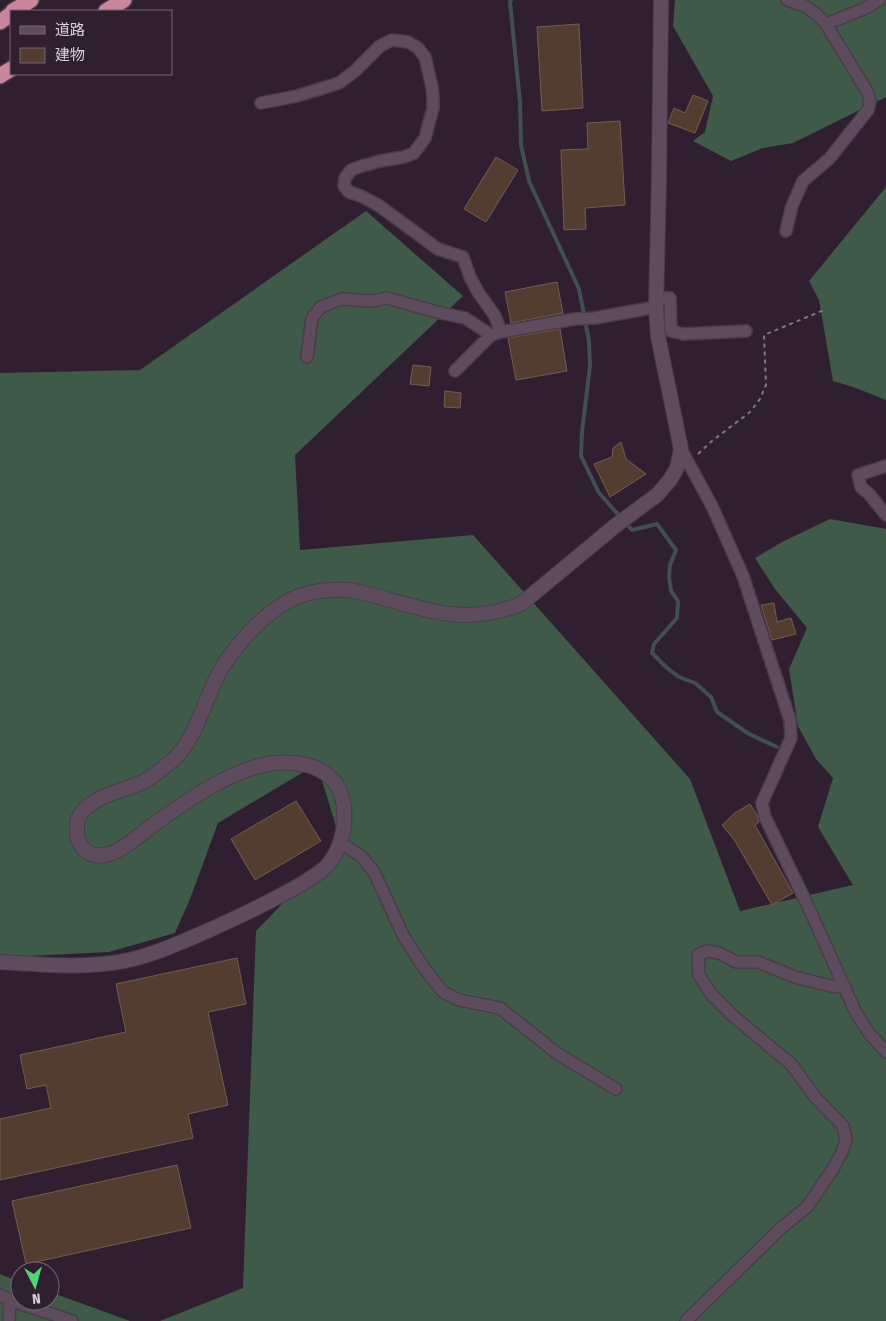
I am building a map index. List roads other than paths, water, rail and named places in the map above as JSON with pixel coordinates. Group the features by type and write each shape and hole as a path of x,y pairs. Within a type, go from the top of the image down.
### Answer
{"highway":[{"path":"16,10 31,0"},
{"path":"108,10 124,0"}],"street":[{"path":"661,0 656,303 658,336 682,449 712,506 743,576 790,720 791,738 762,804 765,817 856,1013 886,1052"},
{"path":"786,231 792,206 803,181 829,159 868,110 870,102 868,93 826,24 805,6 788,0"},
{"path":"826,24 866,8 879,0"},
{"path":"261,103 297,96 339,82 355,71 380,46 392,40 408,42 418,48 425,57 433,98 433,108 425,138 414,153 351,170 344,186 349,192 378,205 438,249 463,257 470,278 495,316 496,333"},
{"path":"307,357 312,318 322,307 341,299 372,301 387,298 465,318 496,333"},
{"path":"455,371 496,333 575,319 595,318 670,298 671,331 683,334 746,331"},
{"path":"0,962 87,966 135,959 166,949 233,920 296,888 326,868 341,843 345,811 343,800 330,776 312,766 295,762 273,763 245,770 179,806 120,849 106,856 95,856 84,850 78,838 78,820 96,800 146,780 175,758 184,748 218,675 230,656 260,621 283,603 302,594 324,590 351,590 426,610 450,614 472,615 507,610 520,604 615,526 657,495 670,480 677,468 682,449"},
{"path":"886,466 858,475 861,487 886,516"},
{"path":"341,843 361,856 374,872 404,937 424,968 443,992 459,1000 500,1008 558,1054 616,1089"},
{"path":"686,1321 781,1228 807,1207 833,1170 846,1140 843,1126 816,1098 790,1064 733,1016 711,994 699,975 698,955 707,951 719,953 736,962 758,962 795,977 845,988"},
{"path":"9,1321 5,1297 72,1321"}],"waterway":[{"path":"511,0 520,102 521,145 529,181 579,289 589,341 590,366 581,456 599,493 632,530 657,524 676,550 670,565 669,577 671,591 678,601 677,618 654,644 652,653 679,677 695,683 711,697 717,712 749,734 777,747"}]}
